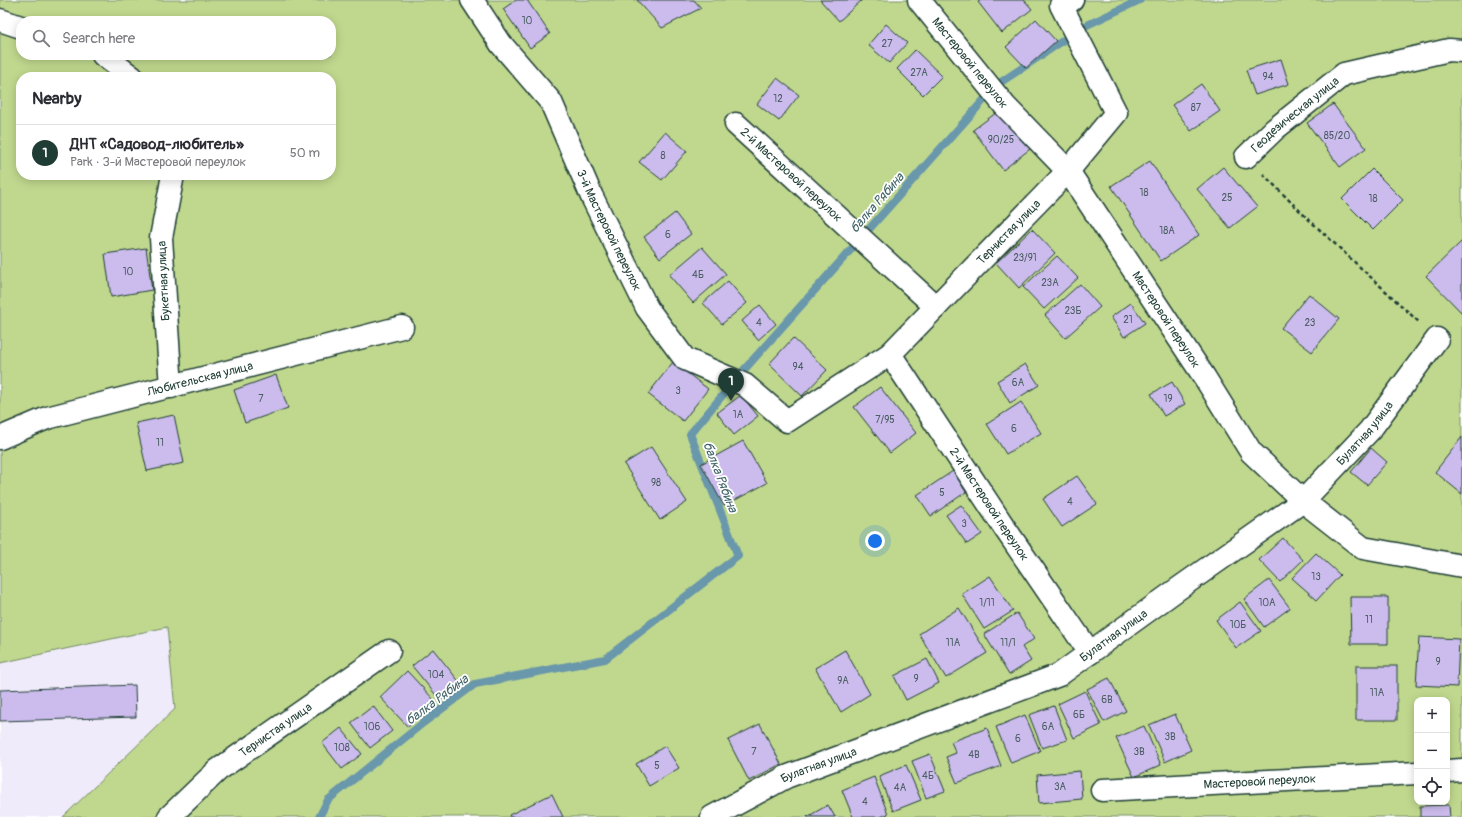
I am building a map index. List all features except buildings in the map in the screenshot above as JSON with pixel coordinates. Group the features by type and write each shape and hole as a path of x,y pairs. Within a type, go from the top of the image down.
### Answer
{"street":[{"name":"3-й Мастеровой переулок","path":"472,0 501,44 551,102 592,197 647,308 685,359 745,385 787,421"},
{"name":"Мастеровой переулок","path":"919,0 1005,106 1068,171 1251,452 1303,501 1363,548 1462,566"},
{"name":"Тернистая улица","path":"787,421 890,354 1068,171 1116,113 1061,6 1072,0"},
{"path":"0,20 16,25"},
{"name":"Геодезическая улица","path":"1246,157 1274,129 1344,74 1449,50 1462,51"},
{"path":"110,60 125,72"},
{"name":"2-й Мастеровой переулок","path":"736,124 936,307"},
{"name":"Букетная улица","path":"171,387 161,238 172,180"},
{"name":"Любительская улица","path":"0,438 47,418 402,327"},
{"name":"Булатная улица","path":"712,817 786,777 1059,675 1303,501 1370,430 1437,339"},
{"name":"2-й Мастеровой переулок","path":"890,354 1006,530 1090,653"},
{"name":"Тернистая улица","path":"169,817 218,770 389,651"},
{"path":"1450,771 1462,770"},
{"name":"Мастеровой переулок","path":"1102,790 1414,773"}],"path":[{"path":"1246,157 1306,216 1437,339"}],"shaded area":[{"path":"167,627 175,709 63,817 0,817 0,663"}],"green space":[{"path":"0,0 1462,0 1462,817 63,817 175,709 167,627 0,663"}],"waterway":[{"name":"балка Рябина","path":"319,817 328,800 423,723 475,684 605,659 738,556 690,434 743,371 998,84 1085,26 1140,0"}],"place":[{"name":"ДНТ «Садовод-любитель»","path":"731,401"}]}
